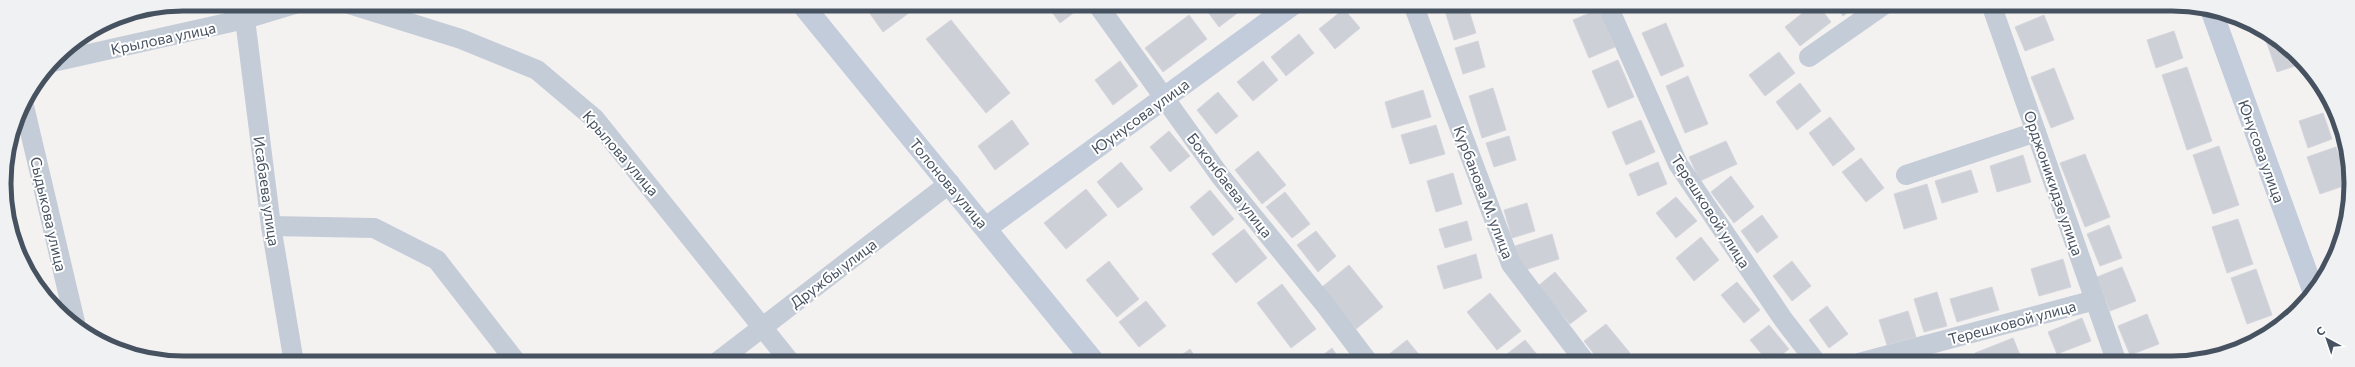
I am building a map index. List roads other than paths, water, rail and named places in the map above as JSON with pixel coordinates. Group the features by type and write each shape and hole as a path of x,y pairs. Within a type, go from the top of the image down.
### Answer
{"main road":[{"name":"Толонова улица","path":"808,11 950,183 1089,356"},
{"name":"Юунусова улица","path":"986,228 1283,11"},
{"name":"Юнусова улица","path":"2214,16 2311,285"}],"street":[{"name":"Крылова улица","path":"65,59 244,20 273,11"},
{"name":"Крылова улица","path":"372,11 461,39 537,70 595,119 786,356"},
{"name":"Боконбаева улица","path":"1102,11 1221,177 1326,306 1364,356"},
{"name":"Курбанова М. улица","path":"1416,11 1511,264 1581,356"},
{"name":"Терешковой улица","path":"1610,11 1678,164 1783,319 1812,356"},
{"path":"1809,57 1876,11"},
{"name":"Орджоникидзе улица","path":"1993,11 2115,356"},
{"name":"Исабаева улица","path":"244,20 271,226 293,356"},
{"name":"Сыдыкова улица","path":"26,113 74,316"},
{"path":"1906,175 2036,132"},
{"name":"Дружбы улица","path":"725,356 950,183"},
{"path":"271,226 374,228 437,260 512,356"},
{"name":"Терешковой улица","path":"1885,356 2095,300"}]}
